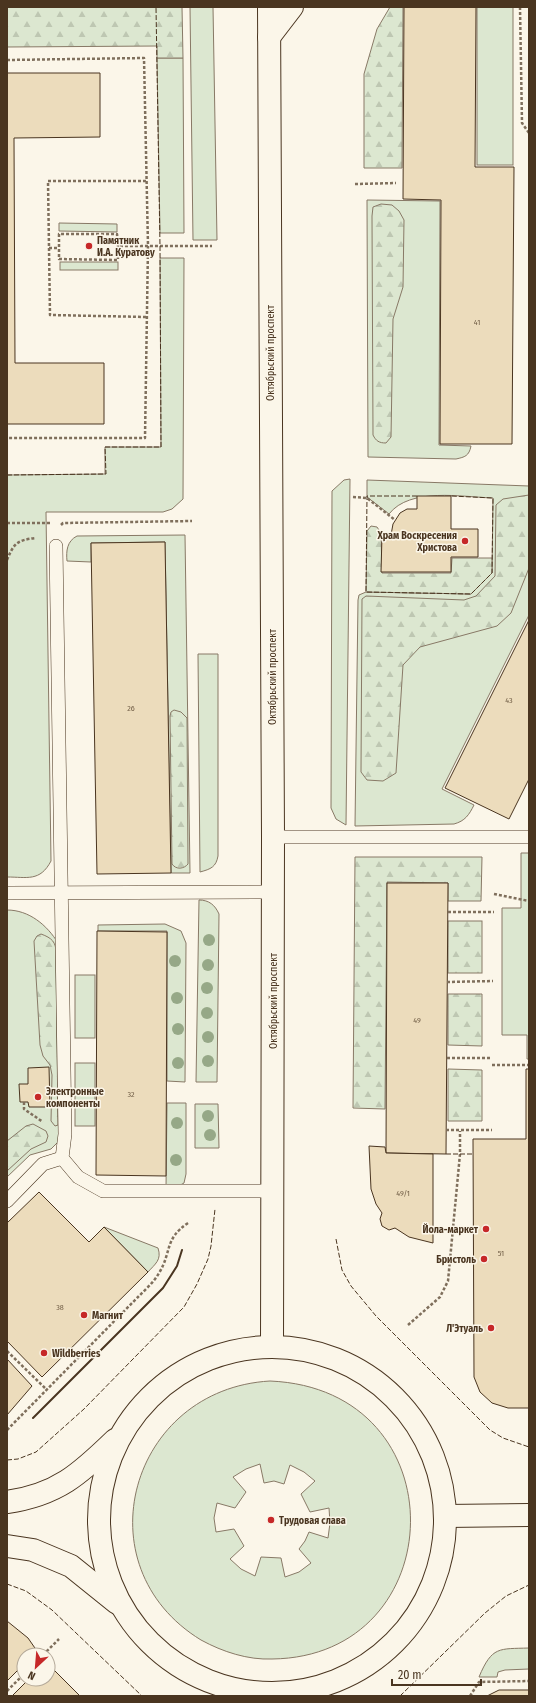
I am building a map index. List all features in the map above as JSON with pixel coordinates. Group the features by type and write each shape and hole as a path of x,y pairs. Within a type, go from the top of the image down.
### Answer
{"main road":[{"name":"Октябрьский проспект","path":"269,7 273,837 272,1347"},
{"path":"269,37 292,7"},
{"path":"272,1347 301,1350 330,1358 357,1370 381,1386 403,1407 420,1431 433,1458 442,1486 445,1516 443,1546 436,1576 424,1604 401,1635 385,1651 360,1670 332,1683 303,1691 272,1695 242,1691 213,1683 185,1670 161,1653 139,1632 121,1606 109,1580 101,1551 99,1520 103,1483 109,1461 122,1434 139,1409 160,1388 185,1371 212,1358 242,1350 272,1347"},
{"path":"7,1502 26,1499 54,1490 85,1469 122,1434"},
{"path":"445,1516 529,1515"},
{"path":"7,1546 33,1550 71,1566 121,1606"}],"lane":[{"path":"56,546 65,1134 62,1158 78,1177 103,1191 273,1191"},
{"path":"273,837 529,837"},
{"path":"7,893 273,892"},
{"path":"7,1201 43,1164 62,1158"}],"path":[{"path":"520,7 522,123 529,133"},
{"path":"7,60 144,58 148,246 145,438 7,438"},
{"path":"146,181 48,181 50,316 147,317"},
{"path":"355,184 396,183"},
{"path":"58,234 117,234 118,246 118,260 59,259 58,234"},
{"path":"118,246 212,246"},
{"path":"49,248 59,248"},
{"path":"353,497 367,498 395,520"},
{"path":"7,523 192,521"},
{"path":"7,560 12,546 22,540 43,536 58,528 63,523"},
{"path":"56,546 55,536 58,528"},
{"path":"494,894 529,901"},
{"path":"448,912 494,912"},
{"path":"447,982 493,982"},
{"path":"447,1058 492,1058"},
{"path":"492,1065 529,1065"},
{"path":"446,1130 492,1130"},
{"path":"408,1325 440,1297 448,1281 460,1154 460,1131"},
{"path":"7,1430 159,1274 166,1258 170,1241 177,1230 188,1223"},
{"path":"7,1351 46,1390"},
{"path":"51,1647 59,1639"},
{"path":"470,1696 479,1682 529,1681"},
{"path":"7,1692 16,1682"}],"green space":[{"path":"7,7 182,7 183,58 157,58 157,46 7,47"},
{"path":"190,7 213,7 217,240 193,240"},
{"path":"390,7 403,7 402,168 364,168 364,74 377,29"},
{"path":"477,7 513,7 513,165 477,165"},
{"path":"157,58 183,58 184,233 160,233"},
{"path":"367,200 440,201 439,445 471,446 468,454 462,458 368,457"},
{"path":"381,204 392,205 399,211 404,220 403,287 393,319 391,437 386,443 381,443 375,439 373,435 372,216 373,207"},
{"path":"59,223 117,224 117,232 59,231"},
{"path":"160,258 184,258 183,499 172,509 163,512 46,512 51,861 47,868 38,875 32,877 7,877 7,475 105,474 105,447 161,447"},
{"path":"60,262 118,262 118,270 60,270"},
{"path":"350,479 346,825 336,819 331,808 332,491 344,480"},
{"path":"367,480 529,486 529,615 442,789 474,805 466,817 454,824 355,826 358,600 359,595 366,592 471,594 492,573 493,498 452,496 423,497 410,500 398,506 389,514 367,497"},
{"path":"529,495 529,568 511,613 497,626 420,647 403,665 396,773 383,781 367,780 361,772 362,599 366,596 464,600 476,596 495,576 496,505 503,499"},
{"path":"371,526 377,527 381,533 382,573 451,573 452,558 492,558 492,573 471,594 366,592 367,531"},
{"path":"185,535 190,873 171,873 165,542 91,543 91,562 67,561 67,554 69,543 77,536"},
{"path":"198,654 218,654 218,856 216,863 212,867 200,872"},
{"path":"174,710 181,712 187,718 188,864 180,868 172,864 170,716 171,712"},
{"path":"521,853 529,853 529,1059 527,1059 527,1035 502,1035 502,908 521,908"},
{"path":"355,857 482,857 481,901 448,901 448,883 387,882 385,1109 353,1108"},
{"path":"199,900 206,901 211,904 216,908 219,914 217,1082 196,1082"},
{"path":"7,910 23,913 37,920 54,936 58,943 59,1141 51,1149 30,1155 7,1177"},
{"path":"448,921 482,921 482,973 448,973"},
{"path":"165,924 181,931 186,943 185,1082 167,1081 167,931 98,931 98,925"},
{"path":"41,934 53,941 56,949 58,1125 55,1126 51,1121 52,1075 50,1065 43,1056 40,1045 34,941 37,936"},
{"path":"75,975 95,975 95,1038 75,1038"},
{"path":"448,994 482,994 482,1046 448,1045"},
{"path":"75,1063 95,1063 95,1126 75,1126"},
{"path":"448,1069 482,1070 482,1121 448,1121"},
{"path":"167,1103 186,1103 186,1174 184,1183 175,1188 166,1188"},
{"path":"195,1104 218,1104 219,1148 195,1148"},
{"path":"33,1124 46,1131 48,1136 46,1142 31,1149 7,1171 7,1141 26,1126"},
{"path":"104,1227 158,1248 159,1256 157,1262 148,1272"},
{"path":"270,1381 332,1395 376,1428 402,1472 410,1522 401,1572 375,1616 332,1647 272,1659 245,1657 218,1648 201,1640 163,1608 141,1569 133,1528 138,1486 155,1447 183,1414 222,1391","holes":["260,1464 264,1483 274,1481 284,1484 290,1465 304,1472 315,1481 301,1494 310,1512 329,1508 330,1523 328,1538 309,1532 299,1549 311,1563 299,1572 285,1577 281,1558 261,1557 255,1576 241,1569 230,1559 244,1546 234,1529 216,1532 214,1518 217,1503 235,1508 246,1492 233,1477 246,1469"]},
{"path":"529,1648 529,1669 505,1670 498,1672 497,1677 479,1677 488,1660 498,1651 503,1649"}],"building":[{"path":"404,7 476,7 475,167 514,167 512,444 440,444 441,200 403,199"},
{"path":"7,73 100,73 100,137 14,138 15,363 104,363 104,424 7,424"},
{"path":"417,496 451,496 451,529 478,529 478,557 451,557 451,572 381,572 382,535 391,535 393,524 400,513 407,509 417,509"},
{"path":"165,542 171,873 97,874 91,543"},
{"path":"529,620 529,779 509,819 445,788"},
{"path":"387,883 448,883 446,1154 386,1153"},
{"path":"97,931 167,932 166,1176 96,1175"},
{"path":"49,1067 50,1107 29,1107 28,1102 20,1102 19,1084 28,1084 28,1068"},
{"path":"526,1069 529,1069 529,1408 508,1408 492,1403 480,1392 474,1377 473,1139 526,1139"},
{"path":"369,1146 385,1147 386,1153 433,1154 433,1243 409,1237 395,1228 389,1230 382,1226 380,1219 382,1213 376,1204 371,1189"},
{"path":"39,1192 89,1242 104,1227 148,1272 42,1377 7,1341 7,1223"},
{"path":"7,1359 32,1386 7,1415"},
{"path":"7,1621 28,1638 34,1647 16,1647 16,1672 7,1681"},
{"path":"56,1672 80,1696 12,1696 21,1687 56,1687"},
{"path":"499,1690 529,1690 529,1696 487,1696"}],"fence":[{"path":"7,475 106,474 105,447 161,447 160,246 156,7"},
{"path":"417,496 367,496 366,592 471,594 492,573 493,498 451,496"},
{"path":"446,1154 473,1154"},
{"path":"7,1460 18,1459 36,1452 84,1409 184,1307 197,1284 208,1259 215,1209"},
{"path":"336,1239 342,1270 351,1286 376,1316 490,1430 503,1438 529,1447"},
{"path":"7,1584 26,1591 52,1610 142,1696"},
{"path":"400,1696 485,1613 506,1596 529,1585"}],"wall":[{"path":"33,1418 163,1288 177,1266 182,1250"}],"place":[{"name":"Памятник И.А. Куратову","path":"89,246"},
{"name":"Храм Воскресения Христова","path":"465,541"},
{"name":"Электронные компоненты","path":"38,1097"},
{"name":"Йола-маркет","path":"486,1229"},
{"name":"Бристоль","path":"484,1259"},
{"name":"Магнит","path":"84,1315"},
{"name":"Л'Этуаль","path":"491,1328"},
{"name":"Wildberries","path":"44,1353"},
{"name":"Трудовая слава","path":"271,1520"}]}
